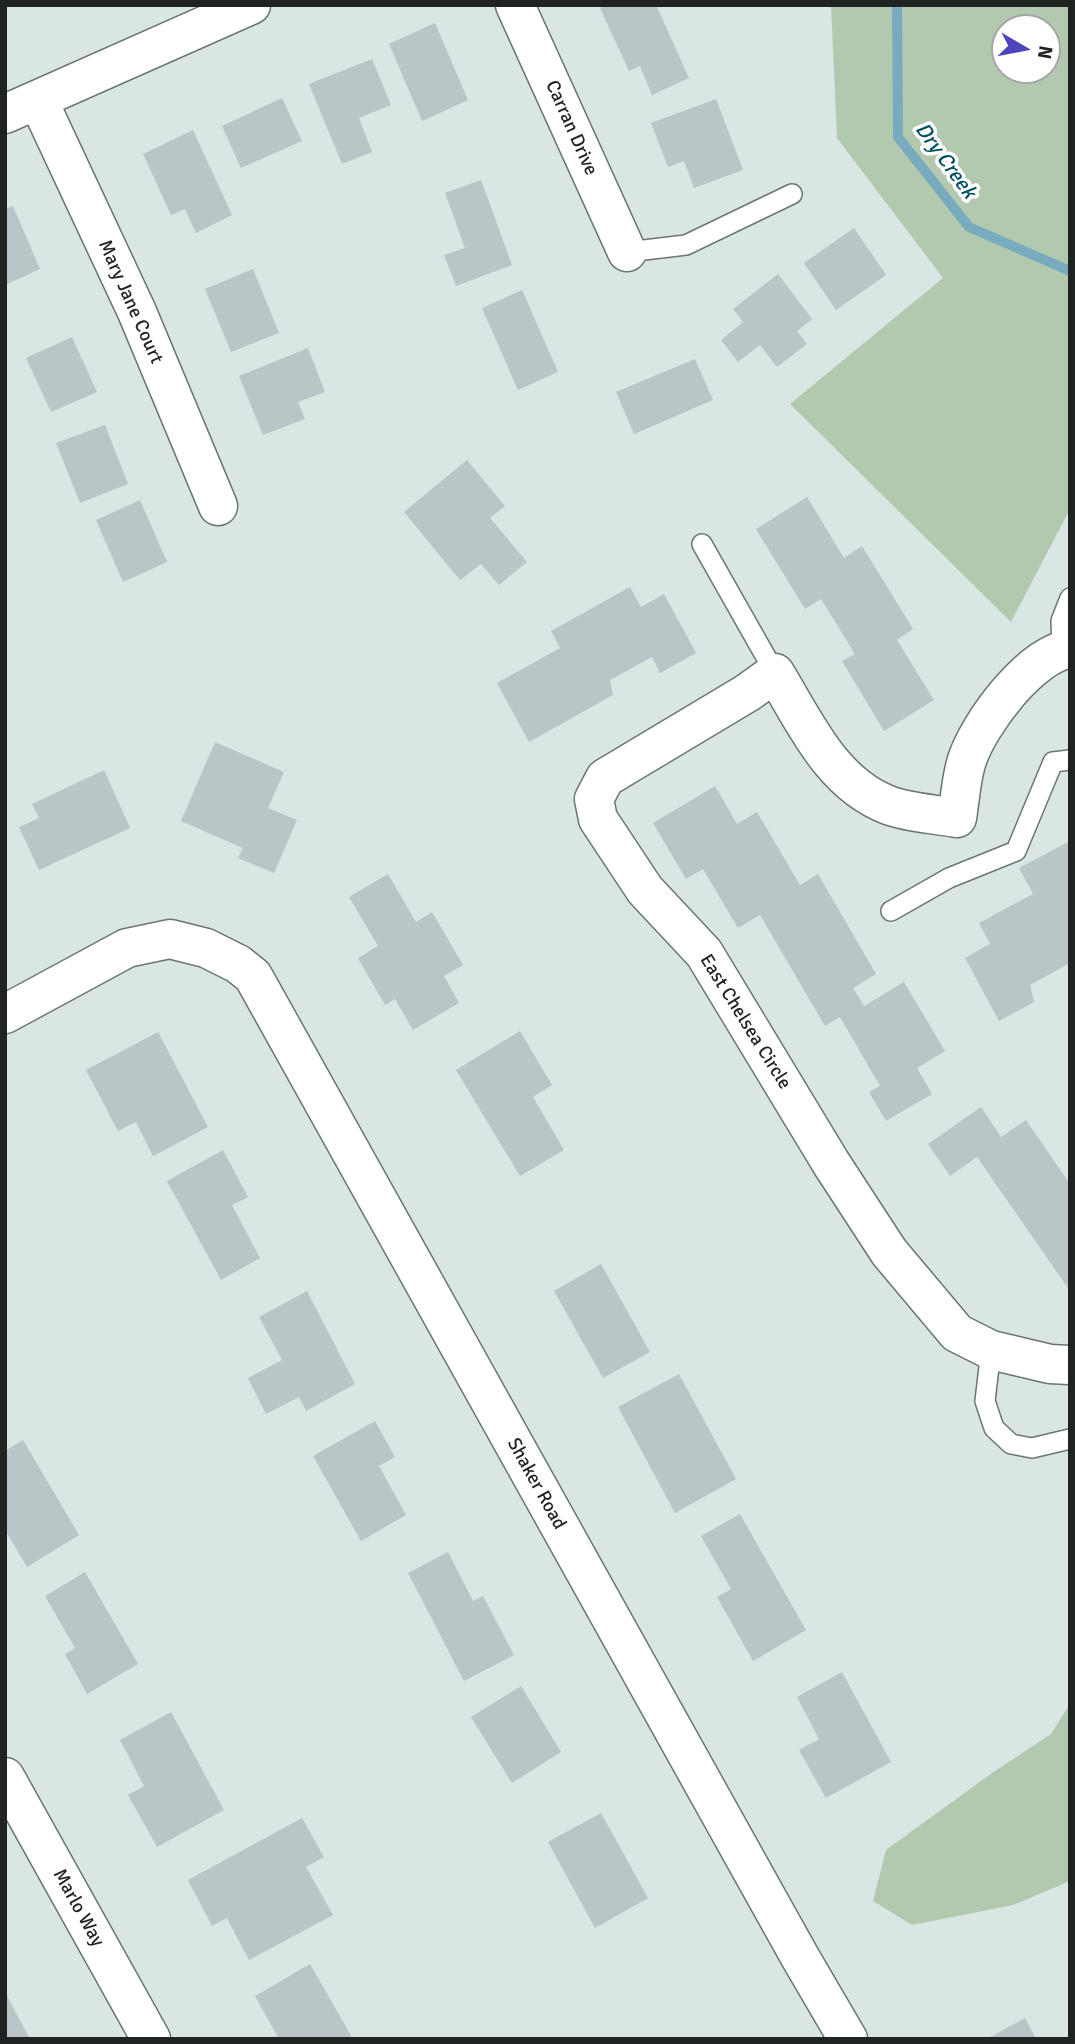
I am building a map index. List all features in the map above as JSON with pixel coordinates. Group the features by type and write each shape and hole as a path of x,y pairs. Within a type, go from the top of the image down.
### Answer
{"street":[{"path":"22,107 251,5"},
{"name":"Carran Drive","path":"515,5 626,252"},
{"name":"Mary Jane Court","path":"22,107 137,312 218,506"},
{"path":"775,673 831,764 865,794 890,806 957,818 967,760 986,722 1012,687 1028,671 1066,649"},
{"name":"East Chelsea Circle","path":"775,673 747,694 604,778 594,799 598,819 645,890 704,953 831,1163 889,1252 957,1333 991,1350 1051,1364 1070,1365"},
{"name":"Shaker Road","path":"5,1014 127,948 170,939 206,948 238,964 253,976 848,2039"},
{"name":"Marlo Way","path":"5,1777 151,2039"}],"lane":[{"path":"626,252 686,244 792,194"},
{"path":"702,544 775,673"},
{"path":"1066,649 1061,621 1070,597"},
{"path":"891,911 949,877 1016,851 1053,762 1070,760"},
{"path":"991,1350 985,1401 994,1428 1011,1444 1032,1448 1070,1439"}],"green space":[{"path":"831,5 1070,5 1070,509 1011,622 790,404 943,278 837,138"},
{"path":"1070,1704 1070,1881 1013,1905 912,1925 873,1901 886,1850 1051,1734"}],"building":[{"path":"606,5 656,5 689,78 652,95 640,66 629,71 600,8"},
{"path":"435,23 468,100 422,121 389,44"},
{"path":"372,59 391,105 359,118 372,152 342,164 309,84"},
{"path":"282,98 302,141 241,168 222,126"},
{"path":"716,99 743,170 694,188 684,161 668,167 651,123"},
{"path":"193,130 232,215 196,233 185,209 171,215 143,154"},
{"path":"481,180 512,265 456,286 444,255 465,248 445,193"},
{"path":"13,206 40,269 5,285 5,209"},
{"path":"854,228 886,275 836,310 804,263"},
{"path":"253,269 279,333 231,352 205,289"},
{"path":"778,274 812,319 797,331 807,344 777,367 760,345 738,362 721,340 743,322 733,309"},
{"path":"522,290 558,372 518,390 482,308"},
{"path":"72,337 97,392 51,412 26,358"},
{"path":"308,348 325,392 298,402 305,419 263,435 239,376"},
{"path":"695,359 713,400 634,434 616,392"},
{"path":"105,425 128,484 80,503 56,443"},
{"path":"467,460 505,506 490,518 527,562 499,585 481,564 460,580 404,512"},
{"path":"807,497 844,558 862,546 913,629 897,640 934,700 884,731 842,661 855,654 821,599 805,609 756,529"},
{"path":"140,500 167,562 123,582 96,520"},
{"path":"630,587 641,607 664,594 696,653 660,673 652,657 610,680 613,695 529,742 497,683 560,648 551,631"},
{"path":"215,742 284,772 268,808 297,820 274,873 238,858 243,848 181,821"},
{"path":"104,770 130,828 39,870 19,827 39,818 32,804"},
{"path":"715,786 737,824 757,812 800,885 818,874 876,974 853,988 864,1006 904,982 945,1051 917,1068 932,1094 886,1121 869,1092 880,1086 840,1017 825,1026 760,915 738,928 703,869 686,879 653,823"},
{"path":"1070,841 1070,963 1030,985 1034,1002 999,1021 965,958 990,944 979,923 1033,894 1019,868"},
{"path":"388,874 416,922 432,912 463,965 444,976 459,1003 413,1030 395,999 385,1005 358,958 378,946 349,897"},
{"path":"520,1031 552,1085 533,1097 564,1150 520,1176 456,1070"},
{"path":"158,1032 208,1127 153,1156 136,1122 118,1131 86,1070"},
{"path":"981,1107 1001,1137 1026,1120 1070,1184 1070,1291 977,1157 950,1176 928,1144"},
{"path":"223,1150 248,1197 232,1205 260,1258 221,1280 167,1181"},
{"path":"601,1264 650,1352 603,1378 554,1291"},
{"path":"307,1291 355,1384 306,1411 299,1397 266,1414 248,1378 282,1360 259,1317"},
{"path":"679,1374 736,1479 675,1513 618,1407"},
{"path":"375,1421 395,1457 379,1466 406,1515 361,1541 313,1456"},
{"path":"23,1440 79,1535 27,1567 5,1530 5,1451"},
{"path":"740,1514 806,1630 753,1661 717,1597 731,1589 701,1536"},
{"path":"448,1552 473,1601 483,1596 514,1655 464,1681 408,1573"},
{"path":"85,1572 138,1664 87,1694 65,1654 75,1648 45,1596"},
{"path":"842,1672 891,1762 826,1798 799,1750 819,1739 797,1697"},
{"path":"521,1686 561,1752 512,1783 471,1717"},
{"path":"171,1712 224,1810 157,1847 128,1795 144,1786 120,1740"},
{"path":"601,1813 648,1898 595,1928 548,1842"},
{"path":"302,1818 324,1857 306,1867 333,1915 249,1960 227,1918 212,1926 188,1880"},
{"path":"310,1964 353,2039 279,2039 255,1996"},
{"path":"5,1992 30,2039 5,2039"},
{"path":"1025,2018 1036,2039 987,2039"}],"waterway":[{"name":"Dry Creek","path":"897,5 898,137 969,227 1070,271"}]}
